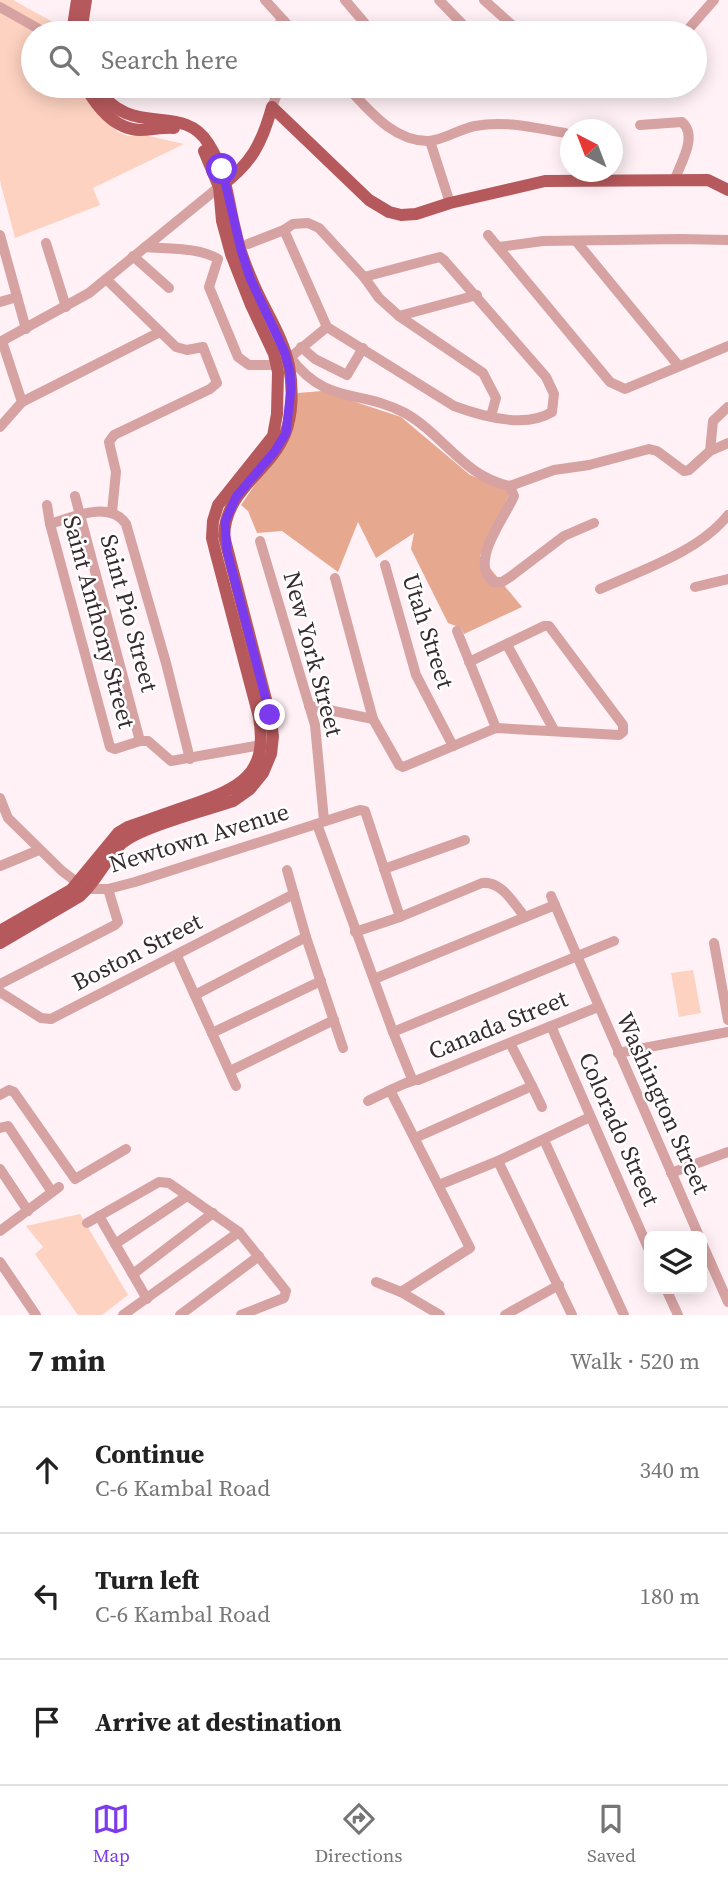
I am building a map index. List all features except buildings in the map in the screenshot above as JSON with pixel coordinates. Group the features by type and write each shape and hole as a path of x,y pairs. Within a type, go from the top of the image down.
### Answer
{"main road":[{"path":"74,21 77,0"},
{"path":"83,21 86,0"},
{"path":"93,98 100,108 121,124 136,129 173,128 194,137 223,184"},
{"path":"0,931 83,886 118,833 236,787 253,767 261,745 259,717 227,551 225,522 236,497 275,451 286,433 291,389 285,361 250,278 208,142 199,132 180,122 126,114 105,98"},
{"path":"223,184 256,153 272,107 369,200 389,212 401,215 416,214 450,203 545,181 708,180 728,188"},
{"path":"0,943 60,909 124,842 145,831 233,801 250,789 263,773 271,754 272,728 243,634"}],"street":[{"path":"265,0 284,21"},
{"path":"345,0 363,21"},
{"path":"439,0 459,21"},
{"path":"484,0 508,21"},
{"path":"695,21 713,0"},
{"path":"0,7 25,21"},
{"path":"272,107 275,98"},
{"path":"358,98 385,126 413,139 430,141 475,126 509,123 560,132"},
{"path":"640,125 682,122 688,128 690,138 675,179"},
{"path":"430,141 450,203"},
{"path":"22,402 1,341 66,307 106,279 223,184"},
{"path":"248,244 301,222 319,228 364,277 379,298 399,316 483,373 496,398 491,416"},
{"path":"284,230 327,327 454,406 474,413 524,419 548,414 554,405 551,386 477,295 440,257 364,277"},
{"path":"0,235 26,329"},
{"path":"488,235 610,382 619,387 625,389 728,346"},
{"path":"499,247 543,241 728,240"},
{"path":"576,241 678,365"},
{"path":"46,243 66,307"},
{"path":"145,247 211,255 218,259 209,287 238,357 249,365 285,361 327,327"},
{"path":"133,256 169,288"},
{"path":"106,279 180,349 203,347 216,383 210,389 114,435 110,442 116,472 111,512"},
{"path":"399,316 477,295"},
{"path":"0,302 17,297"},
{"path":"0,427 22,402 160,332"},
{"path":"301,347 315,359 347,375 363,348"},
{"path":"285,361 331,391 405,413 442,440 481,477 510,486 554,470 589,465 649,449 657,451 684,471 689,470 710,451 728,443"},
{"path":"710,451 713,421 728,407"},
{"path":"510,486 514,496 498,523 485,558 485,572 494,582 502,582 564,536 594,523"},
{"name":"Saint Pio Street","path":"75,496 140,741"},
{"name":"Saint Anthony Street","path":"47,505 113,749 140,741"},
{"path":"50,524 80,515 111,512 122,518 126,524 190,759"},
{"path":"600,589 648,568 709,536 728,515"},
{"name":"New York Street","path":"260,541 315,725 320,822 355,932 412,1079"},
{"name":"Utah Street","path":"385,565 416,676 453,746"},
{"path":"335,578 373,719 399,765 403,767 496,728 619,735 622,732 623,725 549,626 469,662"},
{"path":"695,587 728,579"},
{"path":"457,631 496,728"},
{"path":"508,645 554,730"},
{"path":"309,706 373,719"},
{"path":"140,741 151,743 171,761 261,745"},
{"name":"Newtown Avenue","path":"0,798 6,815 39,849 83,886 108,889 360,810 365,811 384,869"},
{"path":"400,917 384,869 465,840"},
{"path":"0,866 39,849"},
{"path":"287,870 343,1048"},
{"path":"355,932 400,917 482,883 498,885 525,917 374,979"},
{"path":"0,984 115,925 118,922 117,915 108,889"},
{"name":"Boston Street","path":"0,992 41,1018 51,1019 294,894"},
{"name":"Washington Street","path":"525,917 553,901 697,1231"},
{"path":"194,995 306,937"},
{"path":"393,1032 614,941"},
{"path":"714,943 728,1020"},
{"path":"177,956 236,1086"},
{"path":"212,1033 321,981"},
{"name":"Canada Street","path":"368,1101 391,1092 412,1079 418,1080 598,1007"},
{"path":"230,1071 334,1020"},
{"name":"Colorado Street","path":"551,1026 644,1239"},
{"path":"618,1053 728,1032"},
{"path":"510,1043 542,1107"},
{"path":"415,1138 532,1086"},
{"path":"0,1095 9,1090 14,1092 75,1179 126,1149"},
{"path":"391,1092 471,1248 401,1292"},
{"path":"439,1185 498,1161 590,1117"},
{"path":"0,1128 8,1126 56,1190 0,1231"},
{"path":"544,1140 624,1315"},
{"path":"671,1173 728,1152"},
{"path":"498,1161 572,1315"},
{"path":"0,1169 28,1211"},
{"path":"87,1223 164,1180 239,1232 286,1295 241,1315"},
{"path":"116,1244 187,1196"},
{"path":"133,1274 213,1213"},
{"path":"99,1216 147,1299"},
{"path":"123,1315 239,1232"},
{"path":"707,1254 728,1302"},
{"path":"180,1315 258,1256"},
{"path":"0,1262 36,1315"},
{"path":"376,1282 401,1292 440,1315"},
{"path":"505,1315 559,1285"},
{"path":"668,1294 678,1315"}],"shaded area":[{"path":"0,0 13,0 51,21 21,21 21,98 86,98 118,132 128,136 149,136 184,144 93,188 100,205 15,238 0,181"},
{"path":"322,391 401,417 470,475 511,491 480,556 522,607 464,634 461,628 448,623 411,549 414,533 376,558 358,522 338,572 282,531 257,533 248,511 241,505 288,437 298,393"},
{"path":"693,970 701,1013 679,1017 671,973"},
{"path":"80,1214 128,1295 102,1315 78,1315 35,1254 43,1247 26,1226"}],"route":[{"path":"222,169 236,235 250,278 288,360 290,372 289,422 286,433 275,451 229,508 224,536 270,715"}]}
